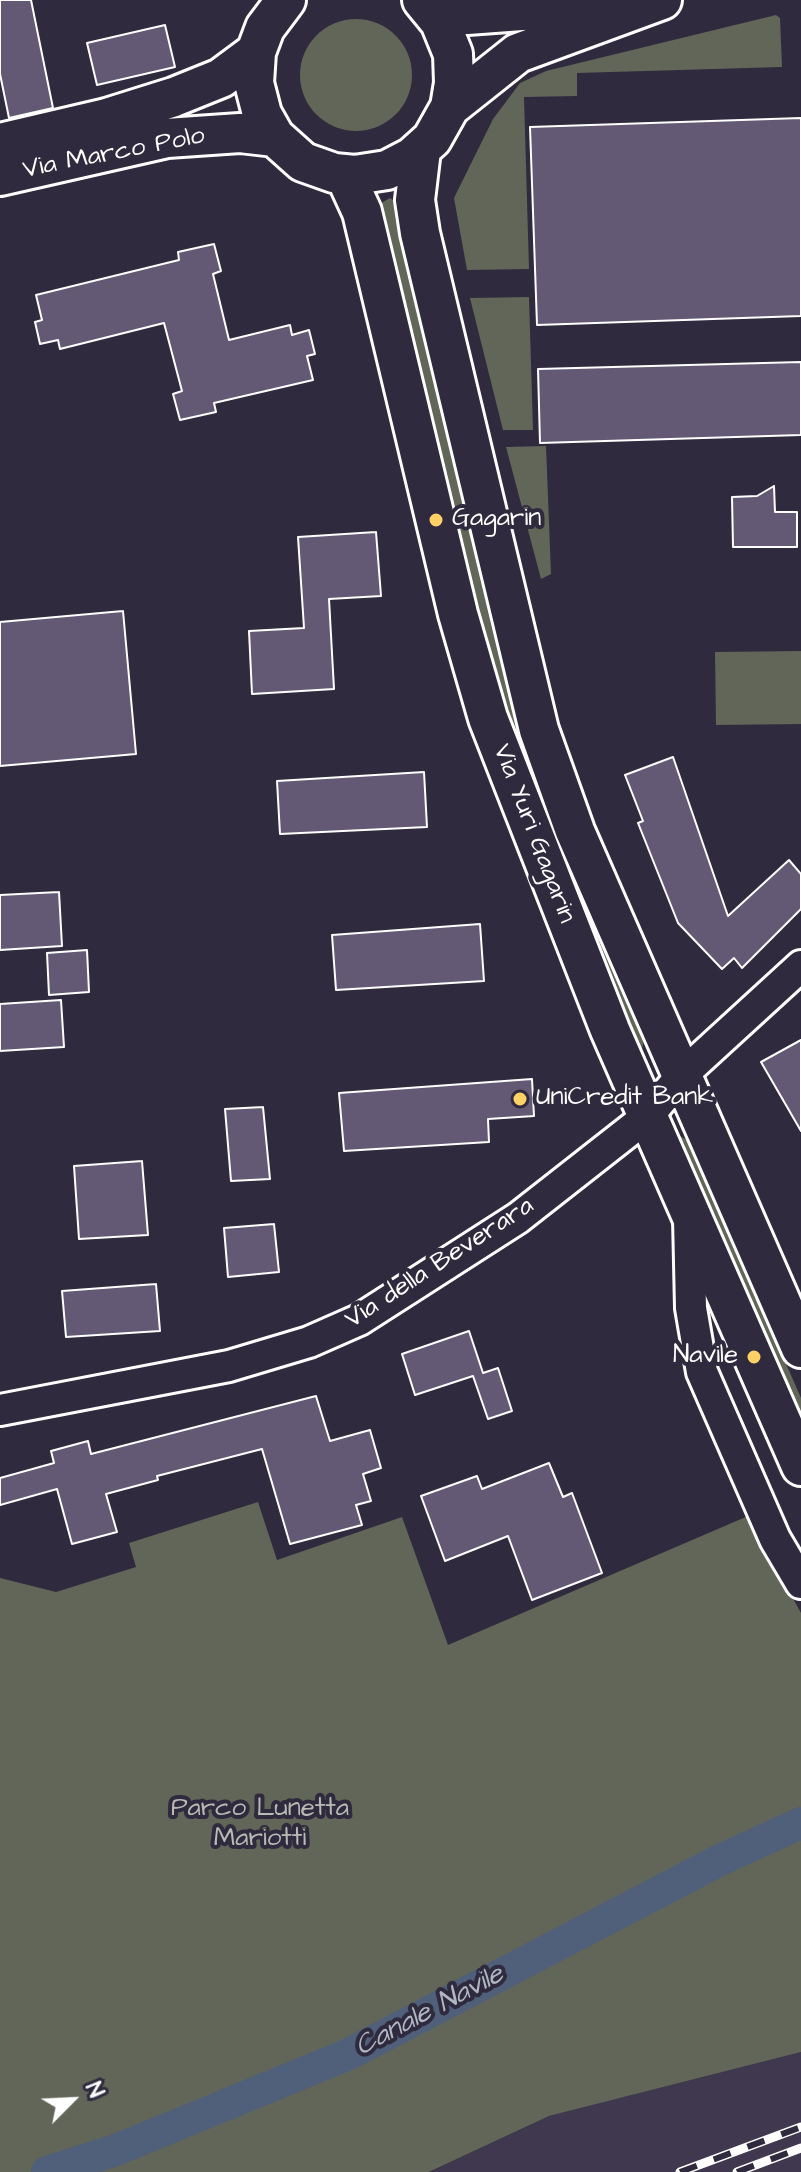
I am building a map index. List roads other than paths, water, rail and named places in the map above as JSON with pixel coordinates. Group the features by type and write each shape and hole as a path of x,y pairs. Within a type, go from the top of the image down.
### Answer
{"main road":[{"path":"286,0 265,28 256,52 257,101 275,137 303,162 345,175 387,170 421,150 440,127 450,107 454,83 453,54 426,5"},
{"path":"426,5 467,15 659,1"},
{"path":"450,107 518,53 659,1"},
{"name":"Via Marco Polo","path":"0,143 107,118 174,97 221,78 256,52"},
{"name":"Via Marco Polo","path":"0,176 176,137 240,133 275,137"},
{"name":"Via Yuri Gagarin","path":"421,150 415,200 420,233 539,730 575,831 801,1348"},
{"name":"Via Yuri Gagarin","path":"345,175 362,212 458,614 488,718 610,1030 801,1466"}],"street":[{"name":"Via della Beverara","path":"0,1410 229,1366 340,1329 401,1296 518,1218 648,1116 682,1075 801,966"},
{"path":"688,1208 691,1308 698,1361 775,1539 801,1583"}],"waterway":[{"name":"Canale Navile","path":"47,2172 116,2150 349,2054 720,1860 801,1823"}],"railway":[{"path":"680,2172 801,2127"},
{"path":"737,2172 801,2148"}],"place":[{"name":"Gagarin","path":"436,520"},
{"name":"UniCredit Bank","path":"520,1099"},
{"name":"Navile","path":"754,1357"}],"park label":[{"name":"Parco Lunetta Mariotti","path":"260,1825"}]}
